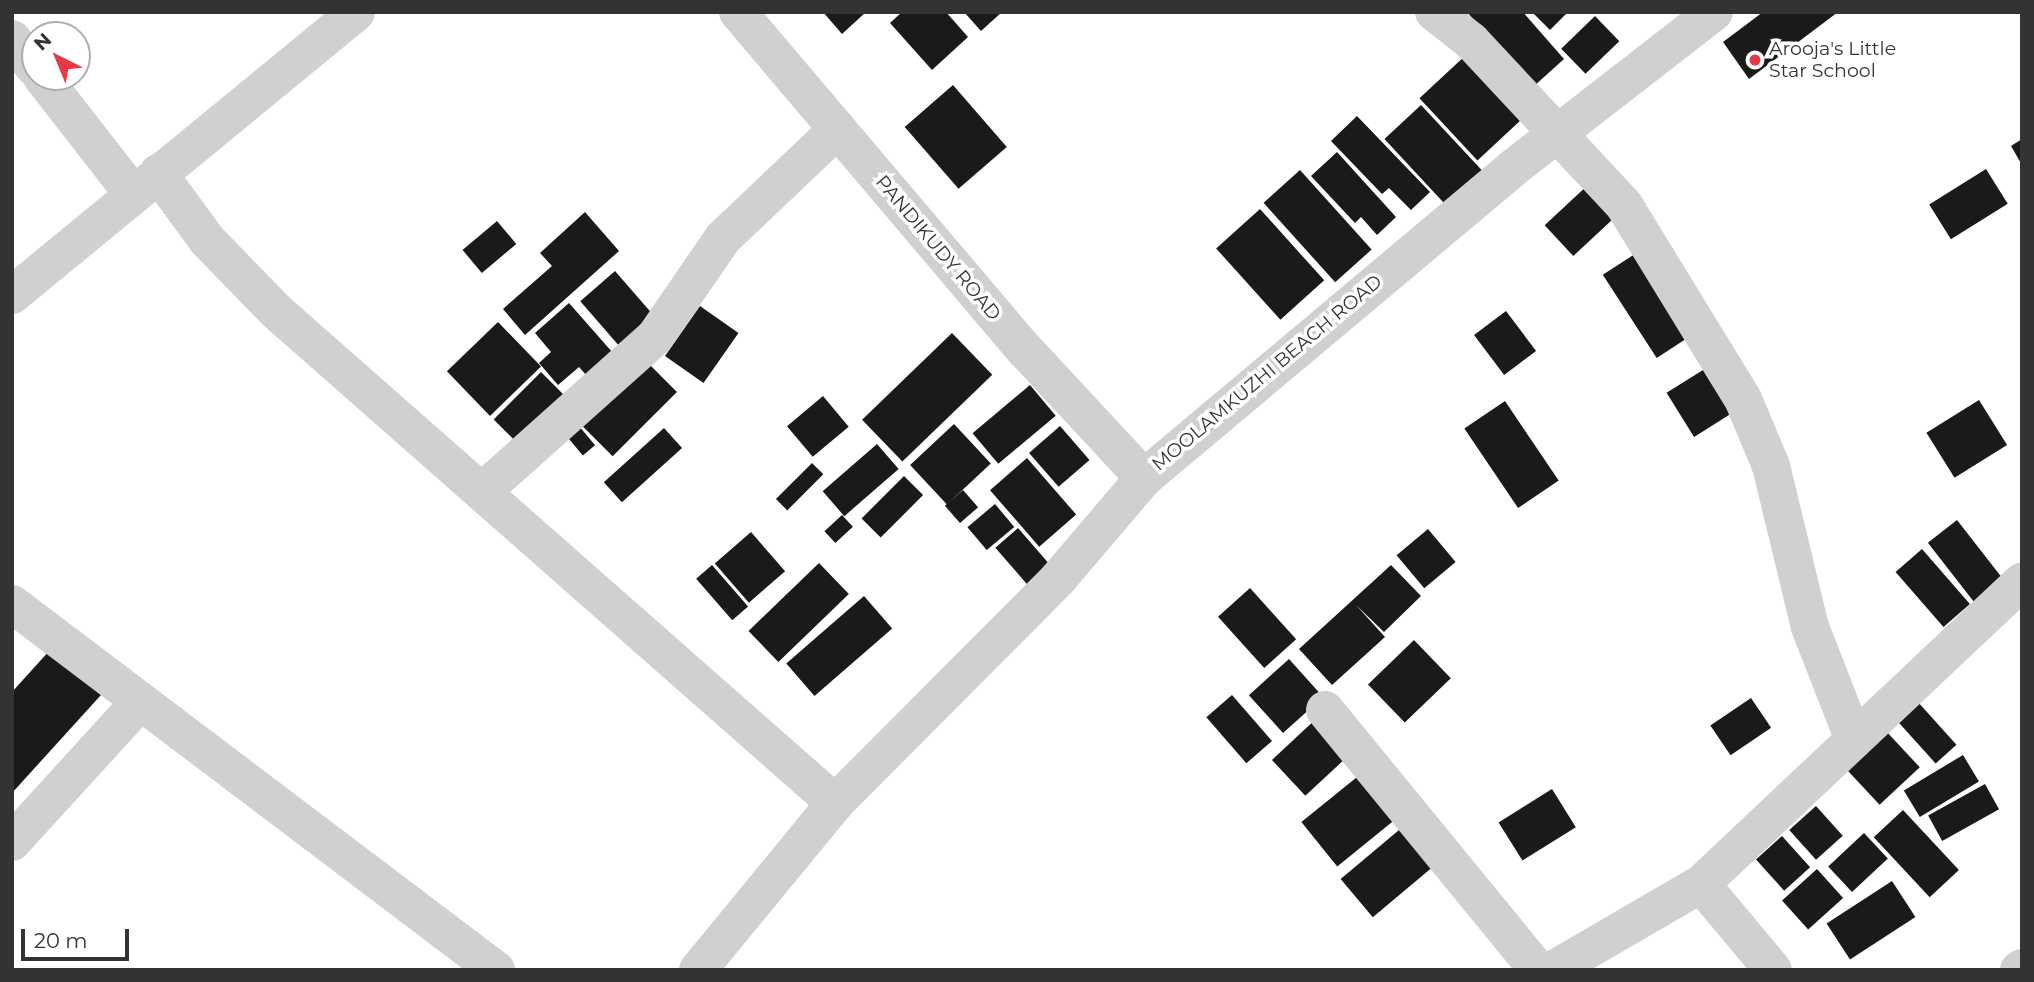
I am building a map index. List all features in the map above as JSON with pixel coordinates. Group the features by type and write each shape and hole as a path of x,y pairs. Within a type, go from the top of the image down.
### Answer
{"street":[{"path":"12,295 145,183 331,39 356,12"},
{"name":"PANDIKUDY ROAD","path":"738,12 1026,351 1144,478"},
{"path":"1434,12 1471,41 1553,135 1624,205 1742,399 1771,467 1810,627 1854,740"},
{"name":"MOOLAMKUZHI BEACH ROAD","path":"698,970 835,803 1058,579 1144,478 1236,394 1553,135 1714,12"},
{"path":"56,91 276,311 485,489 696,686 835,803"},
{"path":"485,489 655,337 723,238 838,129"},
{"path":"1553,970 1701,884 2022,580"},
{"path":"12,604 138,704 496,970"},
{"path":"12,842 138,704"},
{"path":"1325,710 1538,970"},
{"path":"1701,884 1773,970"}],"building":[{"path":"823,12 866,12 842,34"},
{"path":"902,12 946,12 968,37 932,70 890,23"},
{"path":"964,12 1002,12 981,31"},
{"path":"1467,12 1523,12 1564,59 1533,87"},
{"path":"1532,12 1568,12 1550,30"},
{"name":"Arooja's Little Star School","path":"1763,12 1838,12 1749,79 1723,42"},
{"path":"1595,16 1619,41 1586,74 1561,49"},
{"path":"1467,54 1525,116 1477,160 1419,98"},
{"path":"953,85 1007,147 958,189 905,127"},
{"path":"1421,105 1483,172 1446,206 1384,139"},
{"path":"1357,116 1430,192 1411,210 1389,188 1382,194 1331,141"},
{"path":"2022,139 2022,165 2011,146"},
{"path":"1337,152 1396,217 1377,235 1361,217 1355,223 1311,176"},
{"path":"1986,169 2008,204 1951,239 1929,205"},
{"path":"1300,170 1372,250 1335,282 1264,203"},
{"path":"1590,183 1619,214 1573,256 1545,225"},
{"path":"1260,209 1324,280 1280,320 1216,248"},
{"path":"585,212 619,251 525,335 503,309 552,266 540,253"},
{"path":"497,221 516,244 482,273 463,250"},
{"path":"1638,252 1692,335 1657,358 1603,275"},
{"path":"615,271 653,315 618,345 580,301"},
{"path":"569,303 613,353 587,376 579,367 558,385 539,363 551,352 535,333"},
{"path":"700,306 739,333 704,383 665,356"},
{"path":"1506,311 1536,351 1504,375 1474,335"},
{"path":"498,322 541,367 490,416 447,371"},
{"path":"952,333 992,375 902,462 862,420"},
{"path":"643,358 677,392 613,456 579,422"},
{"path":"1703,370 1731,414 1694,437 1667,393"},
{"path":"541,372 571,402 523,449 494,419"},
{"path":"1030,385 1056,416 998,464 973,433"},
{"path":"823,396 849,427 813,457 787,426"},
{"path":"1979,400 2007,445 1955,478 1926,433"},
{"path":"1505,401 1559,481 1518,508 1464,428"},
{"path":"954,424 991,463 947,504 910,465"},
{"path":"579,426 595,445 583,455 567,436"},
{"path":"1060,426 1090,460 1059,487 1029,453"},
{"path":"664,428 682,448 622,502 604,482"},
{"path":"877,444 899,469 844,516 823,491"},
{"path":"1027,458 1076,515 1039,547 990,490"},
{"path":"812,463 823,474 787,510 776,499"},
{"path":"904,476 923,495 881,538 862,518"},
{"path":"963,490 978,507 960,523 945,506"},
{"path":"995,504 1014,527 987,550 967,527"},
{"path":"842,515 853,527 835,543 824,531"},
{"path":"1957,520 2004,580 1975,603 1928,543"},
{"path":"1018,528 1049,564 1027,584 995,548"},
{"path":"1428,529 1456,562 1424,588 1397,555"},
{"path":"751,532 785,571 749,603 715,563"},
{"path":"1922,549 1970,604 1943,627 1896,572"},
{"path":"819,563 849,594 778,662 749,631"},
{"path":"712,565 748,607 732,620 696,579"},
{"path":"1391,565 1421,596 1384,632 1356,605 1385,637 1332,685 1299,649"},
{"path":"1250,588 1296,639 1264,668 1218,617"},
{"path":"864,596 892,628 814,696 786,664"},
{"path":"1414,640 1451,678 1405,723 1368,684"},
{"path":"50,650 101,695 12,793 12,692"},
{"path":"1289,659 1323,697 1283,733 1249,695"},
{"path":"1232,695 1272,741 1246,763 1206,717"},
{"path":"1751,698 1771,728 1731,755 1710,725"},
{"path":"1917,701 1956,745 1936,764 1896,720"},
{"path":"1318,717 1351,753 1305,796 1272,760"},
{"path":"1885,730 1920,767 1880,805 1845,768"},
{"path":"1963,755 1979,782 1920,817 1904,791"},
{"path":"1362,773 1398,817 1337,866 1301,822"},
{"path":"1985,784 1999,809 1942,841 1928,816"},
{"path":"1552,789 1576,827 1522,861 1499,822"},
{"path":"1816,806 1843,836 1816,860 1789,830"},
{"path":"1903,810 1959,870 1930,897 1874,837"},
{"path":"1405,825 1437,863 1373,917 1341,879"},
{"path":"1864,833 1888,859 1852,892 1828,866"},
{"path":"1782,836 1810,867 1784,891 1756,859"},
{"path":"1817,869 1843,898 1808,929 1782,900"},
{"path":"1892,881 1915,917 1850,960 1827,923"}],"place":[{"name":"Arooja's Little Star School","path":"1755,60"}]}
